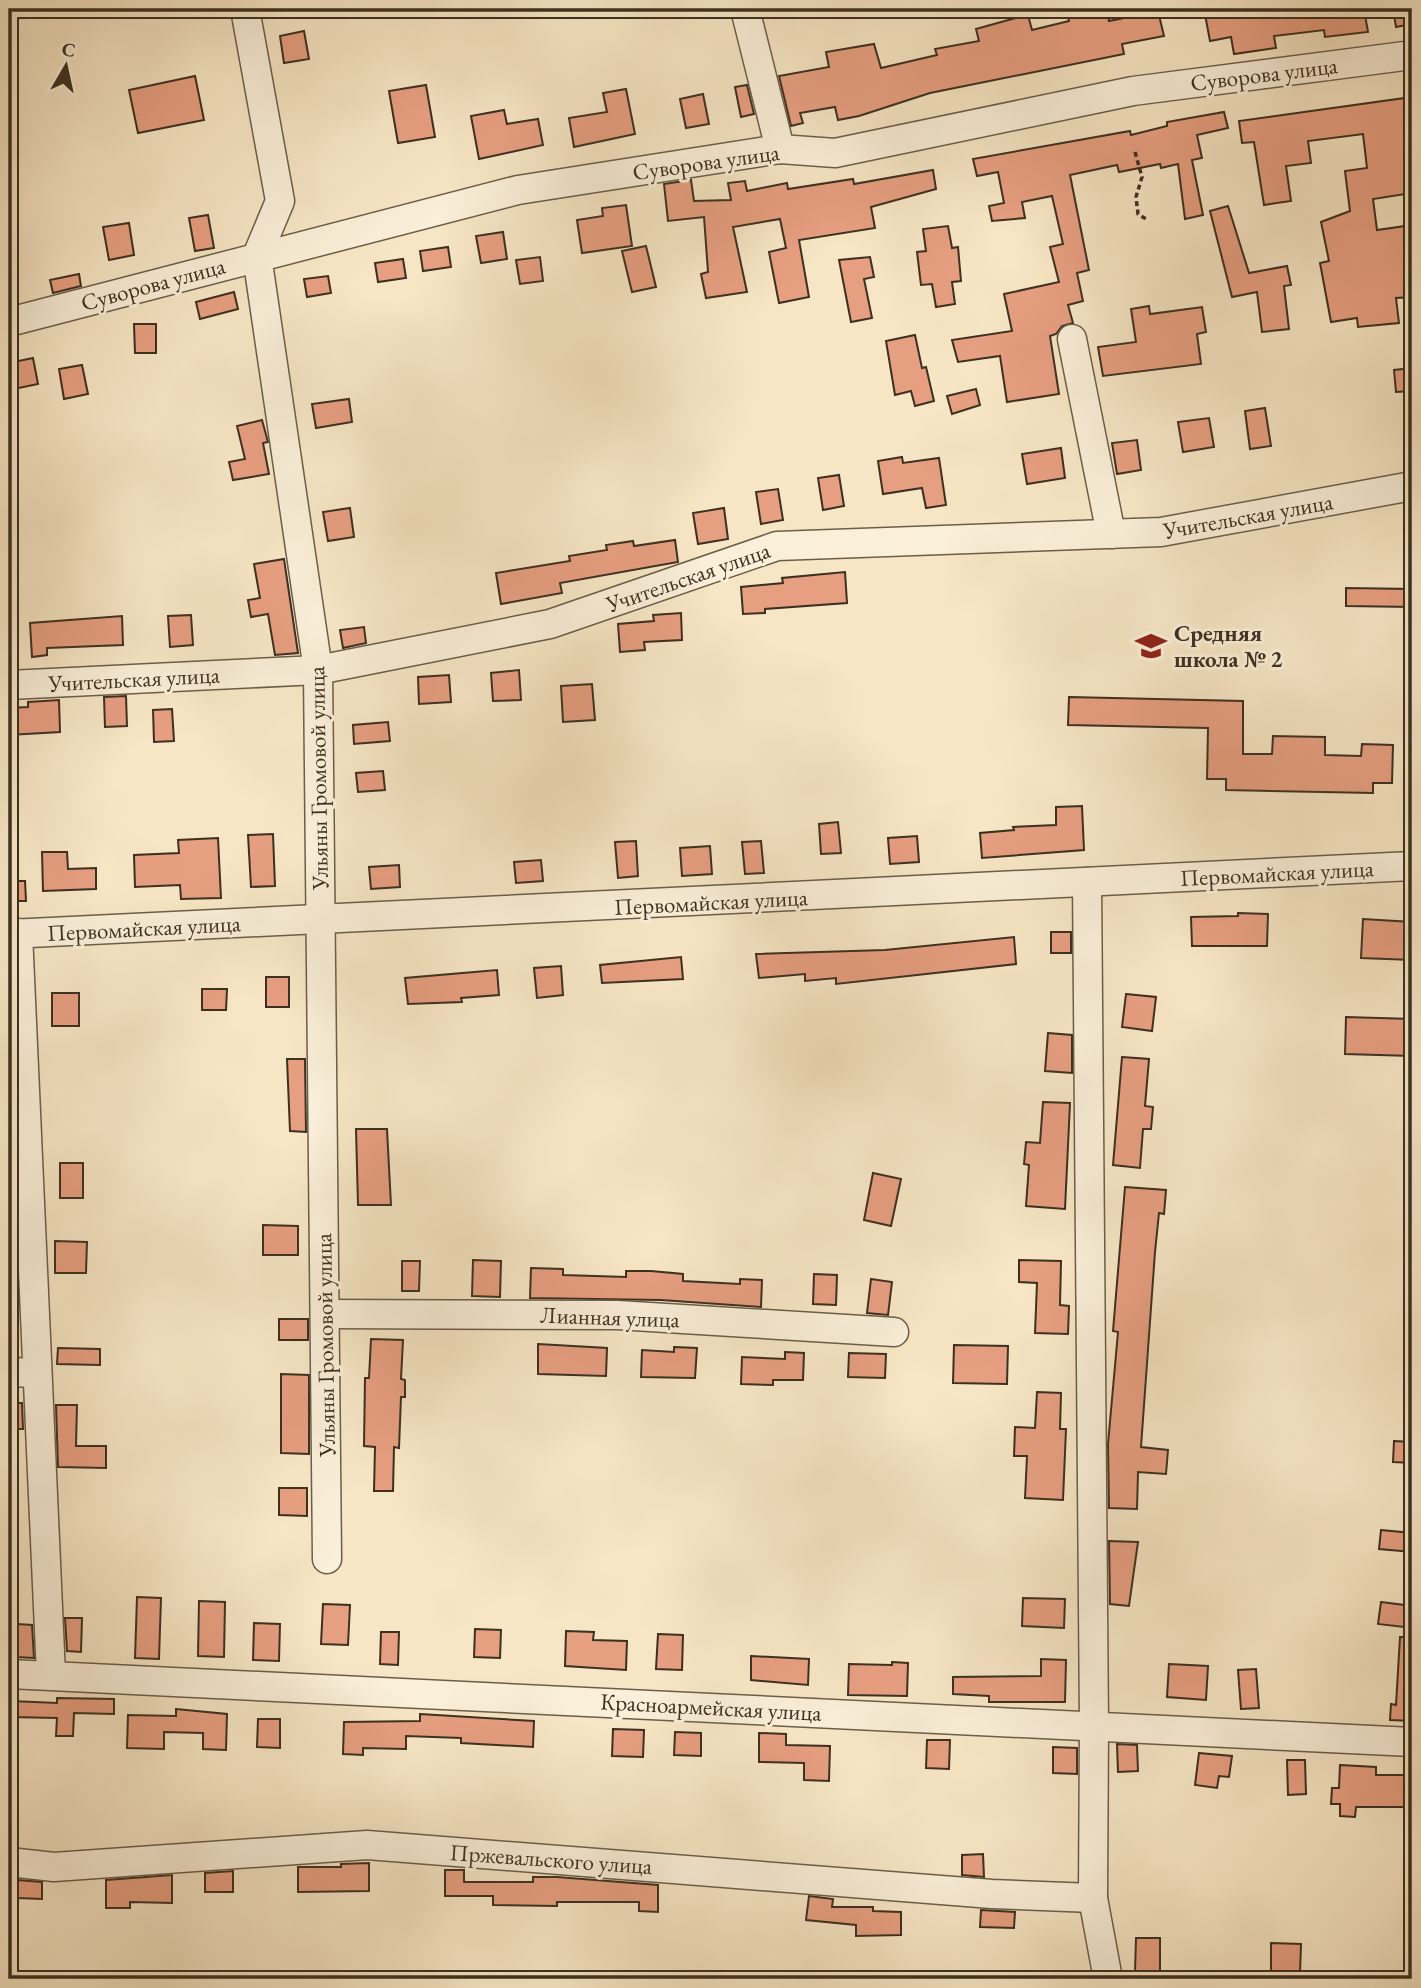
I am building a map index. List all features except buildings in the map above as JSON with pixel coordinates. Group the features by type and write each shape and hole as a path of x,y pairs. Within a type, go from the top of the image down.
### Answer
{"street":[{"path":"245,9 280,201 257,256"},
{"path":"745,9 780,149"},
{"name":"Суворова улица","path":"9,322 518,190 780,149 835,153 1133,91 1412,55"},
{"name":"Ульяны Громовой улица","path":"257,256 318,670 327,1559"},
{"path":"1072,339 1111,534"},
{"name":"Учительская улица","path":"9,685 318,670 550,624 777,546 1161,532 1412,486"},
{"name":"Первомайская улица","path":"13,933 1412,866"},
{"path":"1087,882 1093,1898 1108,1979"},
{"path":"13,933 51,1675"},
{"name":"Лианная улица","path":"325,1314 617,1315 894,1332"},
{"path":"9,1372 37,1373"},
{"name":"Красноармейская улица","path":"9,1674 1412,1742"},
{"name":"Пржевальского улица","path":"9,1862 54,1867 367,1845 992,1894 1093,1898"}],"path":[{"path":"1135,152 1142,177 1136,197 1138,214 1146,219"}],"place":[{"name":"Средняя школа № 2","path":"1151,646"}]}
